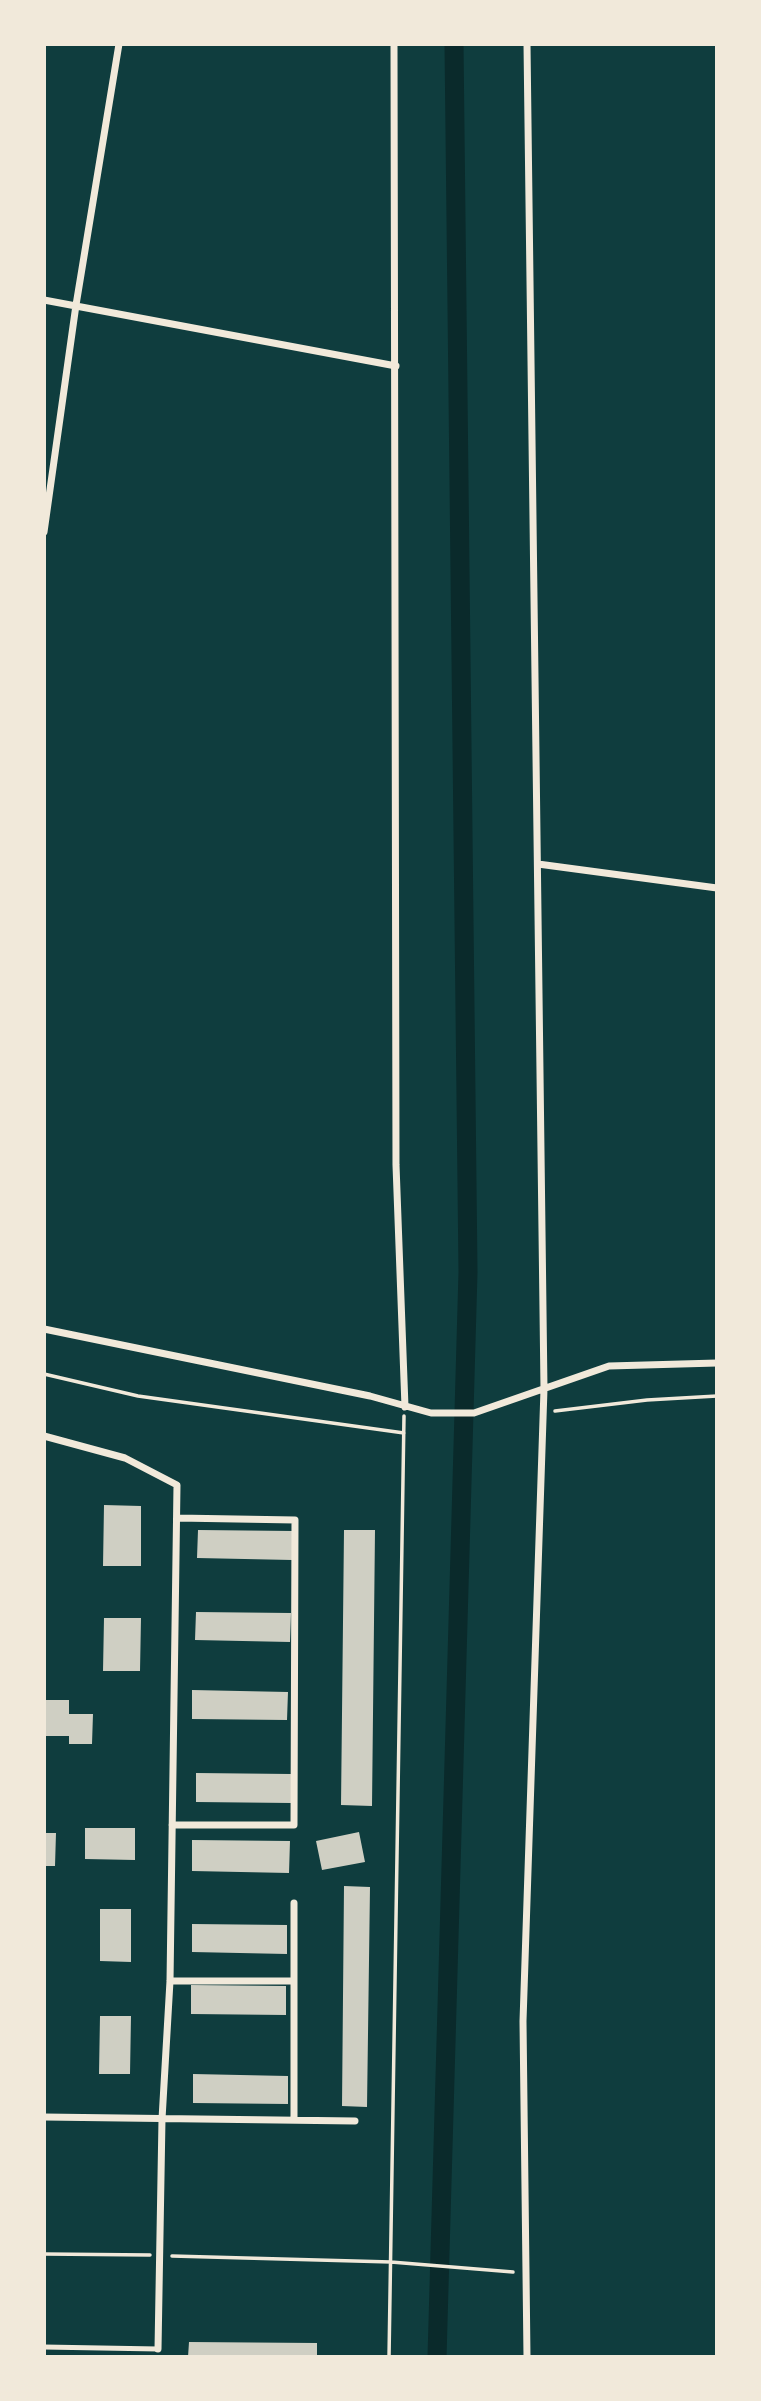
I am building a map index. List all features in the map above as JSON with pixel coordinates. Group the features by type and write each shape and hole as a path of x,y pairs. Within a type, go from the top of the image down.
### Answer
{"street":[{"path":"44,532 76,306 119,44"},
{"path":"394,44 396,1165 405,1407"},
{"path":"527,44 544,1389 523,2021 527,2357"},
{"path":"44,300 396,366"},
{"path":"538,864 717,888"},
{"path":"44,1329 370,1396 431,1413 474,1413 609,1366 717,1363"},
{"path":"44,1436 125,1458 177,1485 170,1981 162,2119 158,2349 44,2347"},
{"path":"172,1825 294,1825 295,1520 177,1518"},
{"path":"294,1903 294,2120"},
{"path":"170,1981 294,1981"},
{"path":"44,2117 355,2121"}],"path":[{"path":"44,1374 138,1396 404,1433"},
{"path":"563,1410 646,1400 717,1396"},
{"path":"389,2357 405,1407"},
{"path":"44,2253 424,2263 526,2274"}],"building":[{"path":"104,1505 141,1506 141,1566 103,1566"},
{"path":"198,1530 293,1531 292,1560 197,1558"},
{"path":"344,1530 375,1530 372,1806 341,1805"},
{"path":"196,1612 291,1613 290,1642 195,1640"},
{"path":"104,1618 141,1618 140,1671 103,1671"},
{"path":"192,1690 288,1692 287,1720 192,1719"},
{"path":"44,1700 69,1700 69,1714 93,1714 92,1744 69,1744 69,1736 44,1736"},
{"path":"196,1773 291,1774 291,1803 196,1802"},
{"path":"85,1828 135,1828 135,1860 85,1859"},
{"path":"359,1832 365,1862 322,1870 316,1841"},
{"path":"44,1833 56,1833 55,1866 44,1866"},
{"path":"192,1840 290,1841 289,1873 192,1871"},
{"path":"344,1886 370,1887 367,2107 342,2106"},
{"path":"100,1909 131,1909 131,1962 100,1961"},
{"path":"192,1924 287,1925 287,1954 192,1952"},
{"path":"191,1985 286,1986 286,2015 191,2014"},
{"path":"100,2016 131,2016 130,2074 99,2074"},
{"path":"193,2074 288,2076 288,2104 193,2103"},
{"path":"189,2342 317,2343 317,2357 188,2357"}],"waterway":[{"path":"437,2357 468,1272 454,44"}]}
